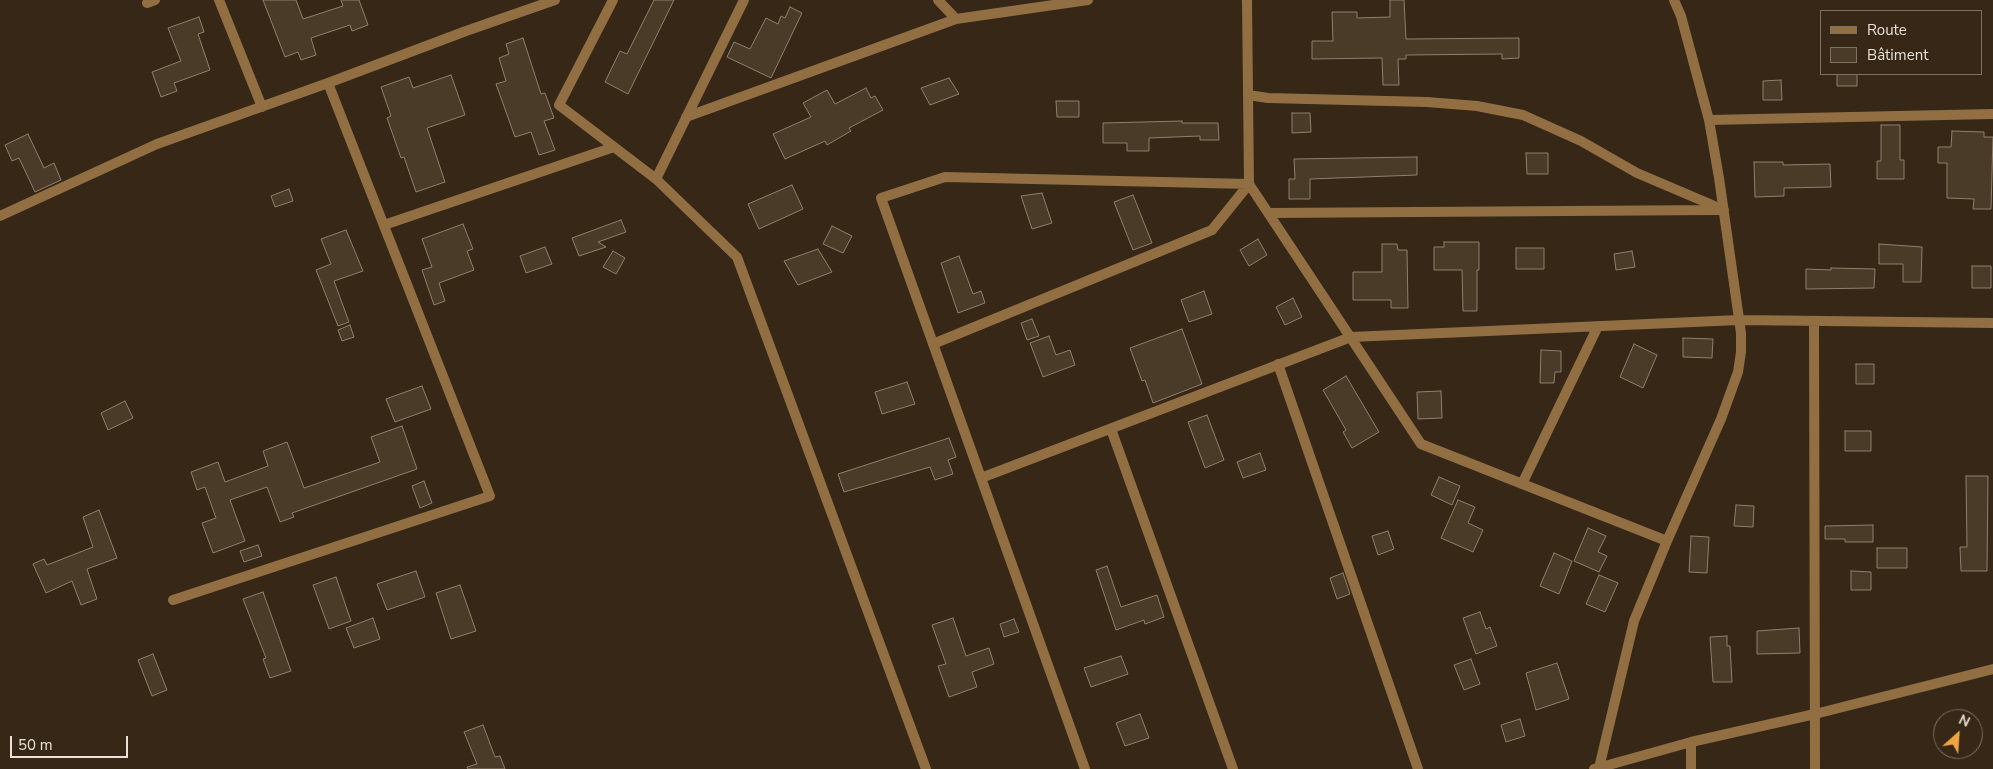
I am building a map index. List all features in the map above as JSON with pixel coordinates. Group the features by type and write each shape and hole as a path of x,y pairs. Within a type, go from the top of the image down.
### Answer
{"street":[{"path":"219,0 262,107"},
{"path":"0,216 156,144 328,84 466,31 555,0"},
{"path":"613,0 559,105 656,178 737,257 926,769"},
{"path":"656,178 744,0"},
{"path":"938,0 956,19"},
{"path":"686,118 956,19 1088,0"},
{"path":"1247,0 1249,184 1421,444 1666,541"},
{"path":"1674,0 1681,16 1709,120 1724,210 1739,320 1741,352 1738,372 1721,419 1666,541 1634,621 1596,768 1691,742 1815,714 1993,669"},
{"path":"173,600 490,496 328,84"},
{"path":"1248,94 1268,98 1427,102 1477,106 1523,115 1581,141 1637,173 1724,210"},
{"path":"1709,120 1993,114"},
{"path":"384,225 614,147"},
{"path":"1084,769 881,198 945,177 1249,184"},
{"path":"933,344 1212,230 1249,184"},
{"path":"1268,213 1724,210"},
{"path":"981,478 1351,337 1739,320 1993,323"},
{"path":"1814,321 1815,769"},
{"path":"1522,484 1598,326"},
{"path":"1278,364 1418,769"},
{"path":"1111,429 1233,769"},
{"path":"1691,742 1691,769"}],"building":[{"path":"263,0 296,0 303,19 343,6 341,0 359,0 368,25 352,31 350,25 311,38 316,55 301,60 298,52 285,57"},
{"path":"654,0 674,0 628,94 605,82 620,51 627,54"},
{"path":"1390,0 1404,0 1406,39 1519,38 1519,58 1502,59 1502,54 1406,55 1406,59 1398,59 1399,85 1383,85 1382,58 1312,59 1312,41 1333,41 1332,12 1357,12 1357,18 1390,17"},
{"path":"790,7 802,13 771,78 727,57 734,42 750,49 766,18 778,24 781,16 785,18"},
{"path":"199,17 204,32 198,34 210,70 174,83 177,91 161,97 152,72 181,61 168,28"},
{"path":"523,38 541,94 545,93 554,118 544,121 555,150 539,155 531,132 515,137 496,84 506,81 499,58 509,54 506,44"},
{"path":"451,75 465,115 427,128 445,182 416,192 404,157 401,158 387,118 391,116 381,87 409,77 413,88"},
{"path":"1837,75 1857,75 1857,86 1837,86"},
{"path":"949,78 959,94 930,105 921,88"},
{"path":"1781,80 1782,100 1763,100 1763,81"},
{"path":"866,88 871,98 875,96 883,110 849,128 851,131 827,145 825,141 785,159 773,134 811,117 803,103 827,90 835,104"},
{"path":"1056,101 1079,101 1079,117 1057,117"},
{"path":"1292,113 1310,113 1311,132 1292,133"},
{"path":"1182,121 1182,123 1218,123 1219,140 1200,140 1200,136 1149,138 1149,151 1127,151 1127,143 1103,143 1103,123"},
{"path":"1881,125 1900,125 1900,160 1904,160 1904,179 1877,179 1877,161 1881,161"},
{"path":"1952,131 1984,132 1984,137 1993,137 1991,209 1973,209 1974,199 1947,198 1947,163 1938,163 1938,147 1951,147"},
{"path":"28,134 44,168 54,163 61,180 35,192 19,158 12,161 5,145"},
{"path":"1526,153 1548,153 1548,174 1527,174"},
{"path":"1417,157 1417,175 1310,179 1310,199 1289,199 1289,179 1295,179 1294,159"},
{"path":"1754,162 1783,162 1783,165 1830,164 1831,187 1784,188 1784,196 1755,197"},
{"path":"792,185 803,209 759,229 748,204"},
{"path":"289,189 293,201 275,207 271,196"},
{"path":"1042,193 1052,223 1032,229 1021,196"},
{"path":"1133,195 1152,243 1133,250 1114,202"},
{"path":"621,220 626,232 598,242 606,247 579,256 572,238"},
{"path":"463,224 473,249 467,251 474,270 439,283 445,301 434,305 422,270 432,267 422,239"},
{"path":"832,226 852,236 843,253 823,244"},
{"path":"346,230 363,271 334,281 349,322 338,326 316,270 331,264 321,239"},
{"path":"1258,239 1267,255 1249,266 1240,250"},
{"path":"1444,242 1479,242 1477,311 1463,311 1462,270 1434,270 1434,247 1444,247"},
{"path":"1382,244 1397,244 1398,250 1407,250 1408,308 1391,308 1391,300 1353,300 1353,272 1382,272"},
{"path":"1879,244 1922,247 1921,282 1903,282 1903,264 1879,264"},
{"path":"545,247 552,264 526,273 520,256"},
{"path":"1516,248 1544,248 1544,269 1516,269"},
{"path":"818,249 832,272 798,285 784,261"},
{"path":"613,251 625,258 616,274 603,267"},
{"path":"1632,251 1635,267 1616,270 1614,254"},
{"path":"959,256 973,294 981,291 985,303 958,313 941,263"},
{"path":"1972,266 1991,266 1991,288 1972,288"},
{"path":"1831,268 1875,269 1874,288 1806,289 1806,269 1831,270"},
{"path":"1204,291 1212,314 1189,322 1181,300"},
{"path":"1293,298 1302,317 1285,325 1276,307"},
{"path":"1032,319 1039,336 1027,340 1021,323"},
{"path":"350,325 354,337 342,341 338,330"},
{"path":"1182,329 1202,384 1153,403 1145,380 1142,381 1130,348"},
{"path":"1049,336 1056,355 1070,350 1075,365 1043,377 1030,343"},
{"path":"1683,338 1713,339 1712,358 1683,357"},
{"path":"1634,344 1657,355 1643,388 1620,377"},
{"path":"1541,350 1561,351 1561,372 1555,372 1554,383 1540,383"},
{"path":"1856,364 1874,364 1874,384 1856,384"},
{"path":"1346,376 1379,432 1352,448 1343,432 1346,430 1323,390"},
{"path":"907,382 915,404 882,414 875,392"},
{"path":"422,386 431,409 395,422 386,399"},
{"path":"1441,391 1442,418 1418,419 1417,392"},
{"path":"125,401 133,418 108,430 101,413"},
{"path":"1207,415 1224,460 1205,468 1188,422"},
{"path":"402,426 417,469 292,513 294,517 280,522 267,487 230,500 245,541 213,553 202,523 216,518 205,487 197,490 191,472 218,462 225,482 268,466 263,451 287,442 304,488 380,462 371,437"},
{"path":"1845,431 1871,431 1871,451 1845,451"},
{"path":"949,438 956,457 948,460 953,474 935,480 930,467 844,492 838,474"},
{"path":"1260,453 1266,470 1243,478 1237,462"},
{"path":"1966,476 1988,476 1987,571 1961,571 1960,547 1967,547"},
{"path":"1439,477 1460,486 1452,505 1431,495"},
{"path":"424,481 432,503 420,508 412,486"},
{"path":"1458,500 1475,507 1468,523 1483,530 1473,552 1441,538"},
{"path":"1736,505 1754,506 1753,527 1734,526"},
{"path":"99,510 117,558 87,569 97,599 81,605 72,581 46,593 33,564 44,559 47,565 93,547 83,517"},
{"path":"1873,525 1873,542 1845,542 1845,539 1825,539 1825,526"},
{"path":"1588,528 1606,536 1598,552 1607,556 1599,572 1574,561"},
{"path":"1388,531 1394,549 1378,555 1372,536"},
{"path":"1691,536 1709,537 1707,573 1689,572"},
{"path":"258,545 262,556 244,562 240,551"},
{"path":"1877,548 1907,548 1907,568 1877,568"},
{"path":"1554,553 1572,561 1559,594 1540,586"},
{"path":"1107,566 1121,607 1157,595 1164,617 1145,624 1144,620 1116,630 1096,570"},
{"path":"416,571 425,597 387,610 377,584"},
{"path":"1851,571 1871,572 1871,590 1851,590"},
{"path":"1343,573 1350,594 1337,599 1330,578"},
{"path":"1599,575 1618,583 1605,612 1586,604"},
{"path":"336,577 351,621 329,629 313,585"},
{"path":"460,585 476,631 451,639 436,593"},
{"path":"263,592 291,671 270,678 263,659 266,658 243,599"},
{"path":"1480,612 1486,629 1490,627 1497,646 1476,654 1463,618"},
{"path":"373,618 380,639 354,648 346,628"},
{"path":"953,618 966,656 989,648 994,664 972,672 977,687 949,697 938,666 946,664 932,625"},
{"path":"1014,619 1019,632 1004,637 1000,624"},
{"path":"1799,628 1800,653 1757,654 1757,631"},
{"path":"1727,636 1727,646 1730,646 1732,682 1713,682 1710,637"},
{"path":"153,654 167,690 152,696 138,660"},
{"path":"1121,656 1128,674 1091,687 1084,668"},
{"path":"1471,659 1480,684 1464,690 1454,665"},
{"path":"1557,663 1569,699 1536,710 1526,673"},
{"path":"1140,714 1149,738 1125,746 1116,723"},
{"path":"1520,719 1525,736 1506,742 1501,725"},
{"path":"483,725 495,757 500,756 505,769 468,769 467,767 477,764 464,732"}]}
